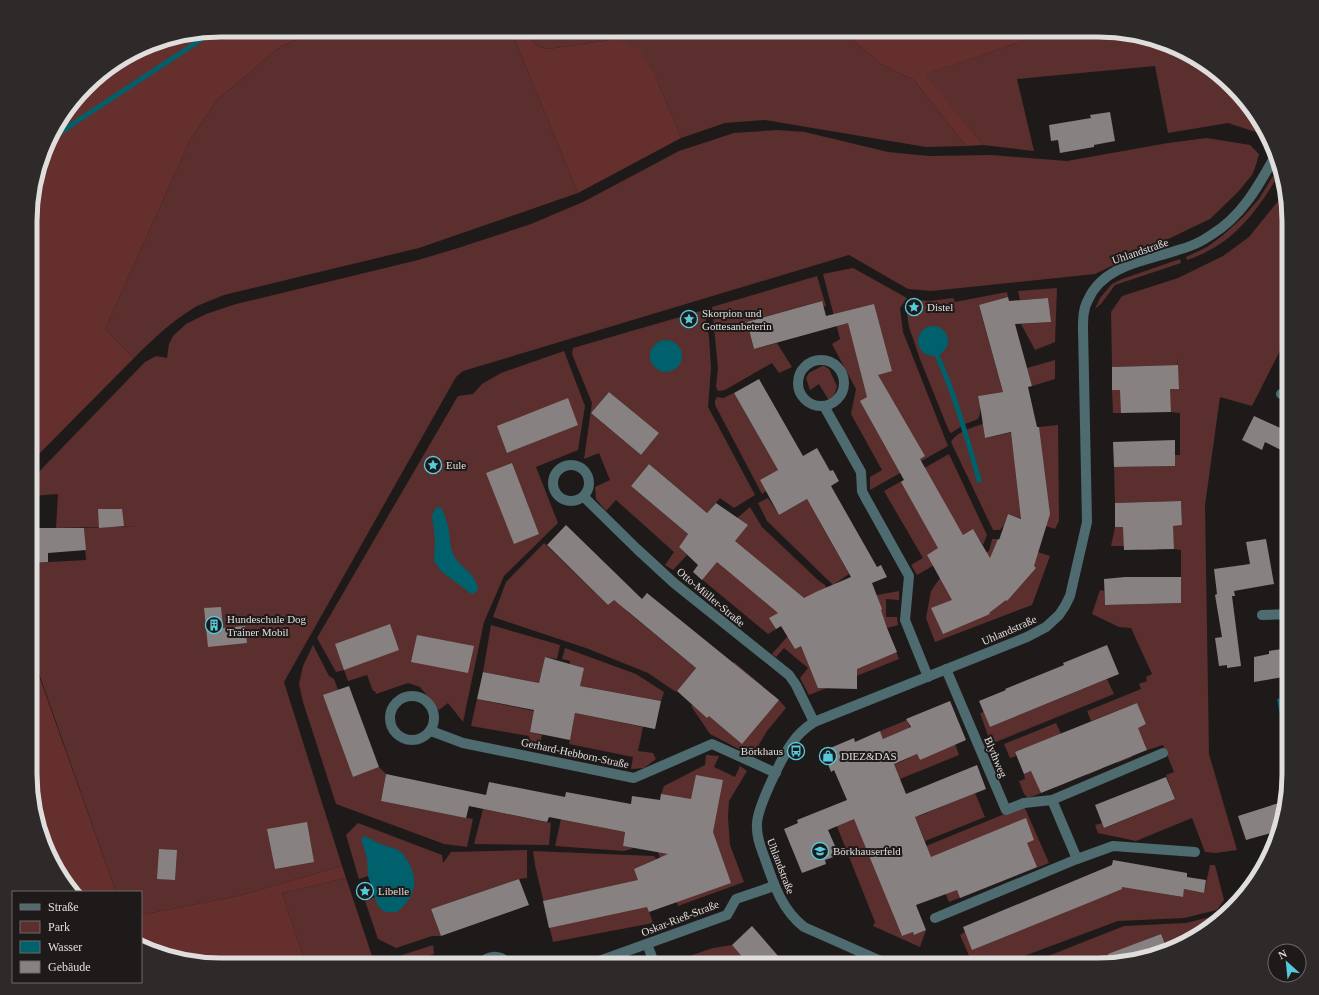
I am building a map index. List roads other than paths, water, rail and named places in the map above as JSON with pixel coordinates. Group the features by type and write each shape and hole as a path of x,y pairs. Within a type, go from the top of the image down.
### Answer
{"street":[{"name":"Uhlandstraße","path":"874,958 804,927 795,920 786,909 774,886 759,842 756,823 758,813 776,774 792,742 800,732 814,722 1038,632 1059,615 1070,596 1087,522 1083,313 1088,299 1102,280 1121,268 1180,250 1200,242 1219,230 1243,207 1256,189 1272,162"},
{"path":"816,360 824,360 837,366 844,379 844,387 837,400 824,406 816,406 809,403 799,390 799,375 803,368 816,360"},
{"path":"824,406 860,472 862,490 865,497 909,576 905,620 928,677"},
{"name":"Otto-Müller-Straße","path":"584,497 674,583 789,676 796,685 814,722"},
{"path":"1262,615 1282,614"},
{"name":"Blythweg","path":"946,669 1006,810 1024,803 1052,800 1164,753"},
{"path":"412,696 425,700 430,704 435,717 431,730 426,736 420,739 406,740 400,737 391,726 391,712 394,706 399,701 412,696"},
{"name":"Gerhard-Hebborn-Straße","path":"431,730 464,743 634,778 712,744 776,774"},
{"path":"1052,800 1078,859"},
{"path":"935,918 1113,846 1195,852"},
{"name":"Oskar-Rieß-Straße","path":"608,958 727,915 736,899 774,886"},
{"path":"647,944 652,958"},
{"path":"490,958 495,956 500,958"}],"water":[{"path":"933,326 944,330 948,341 944,352 933,356 922,352 918,341 922,330"},
{"path":"666,340 677,345 682,356 677,367 666,372 655,367 650,356 655,345"},
{"path":"436,507 441,508 445,516 453,554 457,561 474,579 478,590 473,594 441,571 434,561 435,539 432,516"},
{"path":"1282,698 1281,720 1277,699"},
{"path":"364,836 399,851 404,855 411,867 414,882 412,895 397,912 385,912 377,904 368,876 367,858 361,839"}],"waterway":[{"path":"59,134 204,38"},
{"path":"937,355 955,401 979,480"}],"place":[{"name":"Distel","path":"914,307"},
{"name":"Skorpion und Gottesanbeterin","path":"689,319"},
{"name":"Eule","path":"433,465"},
{"name":"Hundeschule Dog Trainer Mobil","path":"214,625"},
{"name":"Börkhaus","path":"796,751"},
{"name":"DIEZ&DAS","path":"828,756"},
{"name":"Börkhauserfeld","path":"820,851"},
{"name":"Libelle","path":"365,891"}]}
